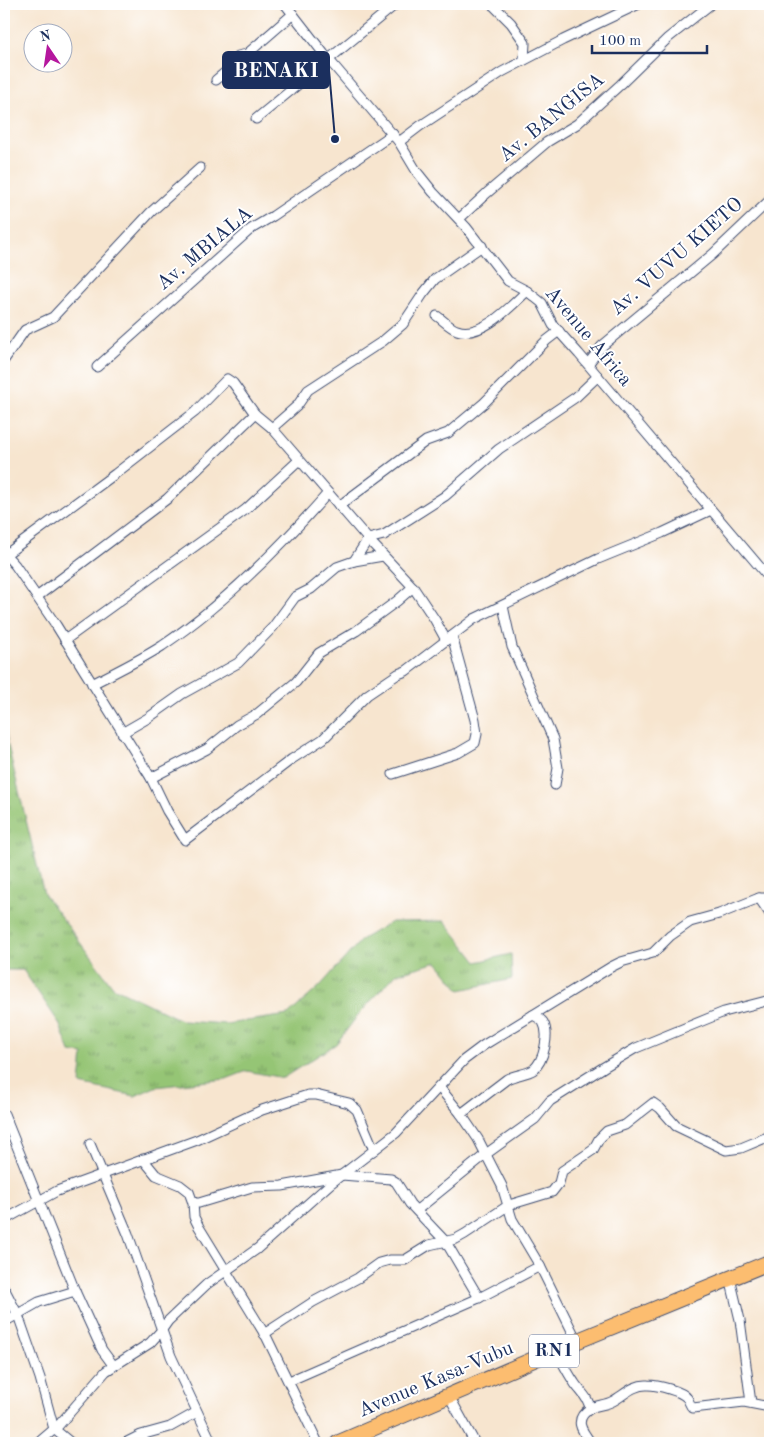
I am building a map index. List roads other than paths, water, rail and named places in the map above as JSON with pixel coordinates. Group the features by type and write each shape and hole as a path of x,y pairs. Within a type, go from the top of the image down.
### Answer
{"highway":[{"name":"Avenue Kasa-Vubu","path":"338,1443 577,1341 770,1262"}],"street":[{"name":"Avenue Africa","path":"285,4 329,60 400,142 417,172 482,246 508,281 527,291 542,303 553,325 711,510 769,573"},
{"path":"256,119 396,4"},
{"path":"492,4 511,23 525,43 524,60"},
{"path":"400,142 420,126 478,87 524,60 639,4"},
{"name":"Av. BANGISA","path":"459,219 547,142 577,124 668,38 711,4"},
{"path":"216,80 234,65 238,56 247,54 294,14"},
{"name":"Av. MBIALA","path":"97,367 251,229 393,134"},
{"path":"4,360 25,330 54,317 151,212 200,168"},
{"name":"Av. VUVU KIETO","path":"588,364 602,346 713,254 770,200"},
{"path":"272,428 297,406 308,390 383,341 403,324 435,279 482,246"},
{"path":"437,316 457,330 474,331 491,323 527,291"},
{"path":"339,506 426,441 448,433 484,403 546,342 560,332"},
{"path":"354,561 368,539 384,535 445,496 499,449 576,397 598,376"},
{"path":"392,774 458,753 475,743 477,734 475,720 449,638 413,587 328,494 272,428 255,414 227,379 195,412 115,474 4,554 15,565 38,596 151,778 167,811 185,840 292,759 323,739 367,695 406,671 449,638 474,619 598,559 662,533 711,510"},
{"path":"38,596 167,500 255,414"},
{"path":"65,640 245,510 299,460"},
{"path":"92,684 125,668 191,625 262,562 328,494"},
{"path":"122,732 148,718 182,694 238,663 273,626 294,597 311,589 337,567 354,561 383,556"},
{"path":"151,778 207,749 237,725 257,714 296,682 319,653 356,631 413,587"},
{"path":"503,606 512,647 554,739 558,768 555,785"},
{"path":"759,898 770,914"},
{"path":"38,1443 54,1430 113,1365 146,1346 168,1321 207,1284 256,1249 357,1161 374,1150 405,1124 464,1060 484,1045 621,962 653,953 670,936 690,922 719,914 759,898 770,898"},
{"path":"417,1210 486,1154 535,1119 550,1101 636,1048 724,1012 770,1000"},
{"path":"461,1114 507,1079 528,1072 536,1066 543,1052 546,1030 541,1019 533,1015"},
{"path":"439,1087 478,1139 502,1186 512,1219 540,1266 577,1341"},
{"path":"4,1220 38,1200 58,1191 197,1140 262,1110 295,1099 316,1095 349,1103 357,1110 374,1150"},
{"path":"264,1334 313,1302 358,1278 379,1263 390,1260 402,1261 429,1245 446,1242 465,1234 508,1205 552,1192 559,1183 562,1171 593,1150 603,1134 612,1128 625,1125 653,1103 676,1126 726,1150 741,1148 770,1136"},
{"path":"4,1114 75,1291 102,1350 113,1365"},
{"path":"90,1144 128,1234 161,1331 212,1443"},
{"path":"143,1159 156,1175 180,1185 189,1192 193,1203 194,1217 264,1334 318,1443"},
{"path":"193,1203 199,1203 252,1187 282,1186 342,1176 391,1179 396,1182 410,1204 446,1242 479,1298"},
{"path":"289,1382 479,1298 540,1266"},
{"path":"730,1278 740,1320 751,1402"},
{"path":"4,1288 18,1315 40,1378 54,1430 71,1443"},
{"path":"4,1322 39,1302 75,1291"},
{"path":"556,1350 575,1384 580,1388 590,1409"},
{"path":"591,1443 580,1427 584,1414 590,1409 612,1402 627,1391 642,1385 654,1385 683,1394 693,1408 751,1402 770,1407"},
{"path":"448,1396 475,1443"},
{"path":"125,1443 141,1435 170,1427 197,1412"}],"place":[{"name":"BENAKI","path":"335,139"}]}
